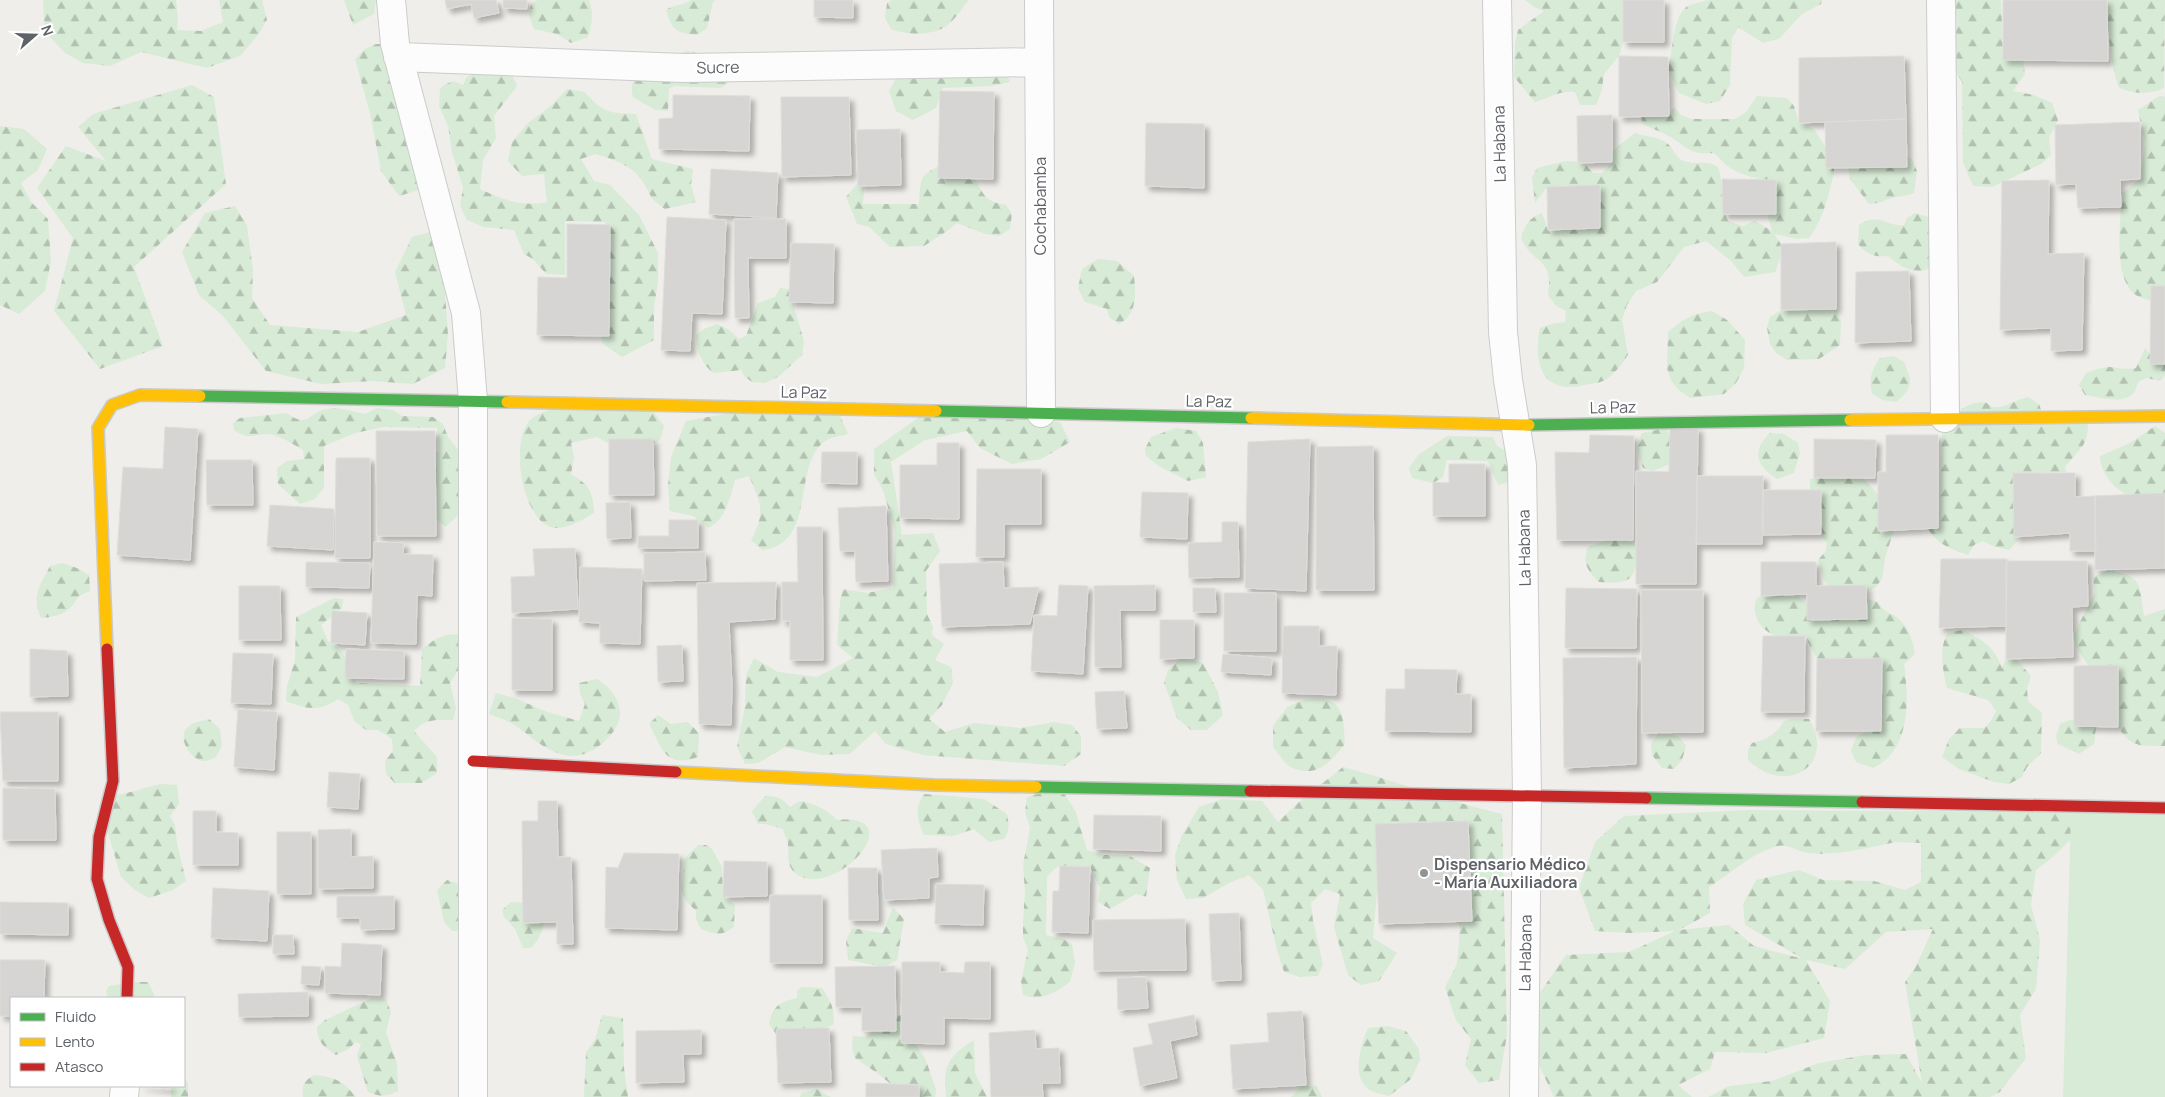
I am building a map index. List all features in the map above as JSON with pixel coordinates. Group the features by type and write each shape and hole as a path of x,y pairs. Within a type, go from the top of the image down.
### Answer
{"street":[{"path":"390,0 398,57 466,314 473,401 473,1097"},
{"name":"Cochabamba","path":"1039,0 1041,413"},
{"name":"La Habana","path":"1497,0 1503,332 1522,464 1527,795 1524,1097"},
{"path":"1941,0 1945,418"},
{"name":"Sucre","path":"398,57 684,68 1039,62"},
{"name":"La Paz","path":"127,997 128,967 108,920 96,879 99,837 113,781 98,428 112,405 140,395 1041,413 1515,425 2165,416"},
{"path":"473,761 934,785 2165,808"}],"green space":[{"path":"43,0 176,0 177,30 201,31 223,22 219,0 262,0 267,20 258,35 240,56 207,68 141,52 110,66 83,63 65,53 45,32"},
{"path":"344,0 376,0 374,14 353,25"},
{"path":"537,0 589,0 592,19 588,37 571,43 557,34 534,29 529,16 531,4"},
{"path":"691,0 715,0 707,28 697,35 684,33 676,29 670,22 666,10"},
{"path":"892,0 969,0 945,27 932,32 918,34 891,29 885,18 887,3"},
{"path":"1525,0 1623,0 1623,42 1619,56 1604,74 1602,89 1596,105 1580,105 1575,92 1560,93 1535,102 1514,77 1515,43 1518,30 1544,11 1534,7"},
{"path":"1708,0 1822,0 1821,4 1802,14 1779,39 1763,43 1738,27 1732,38 1730,85 1720,101 1706,104 1679,93 1668,71 1679,16 1687,6"},
{"path":"1955,0 2001,0 2003,51 2023,59 2025,74 2013,91 2034,95 2052,103 2058,120 2049,138 2051,155 2041,164 1992,187 1973,186 1963,163 1962,82 1946,58 1950,40 1957,29"},
{"path":"2107,0 2165,0 2164,88 2142,93 2119,88 2111,56"},
{"path":"376,44 395,44 431,179 419,190 399,196 381,171 370,113 355,59 365,49"},
{"path":"687,51 718,56 731,81 721,88 674,86 669,89 668,111 655,110 633,97 632,87 635,78 641,71 658,61"},
{"path":"489,65 510,70 517,86 494,116 496,138 483,160 480,189 513,202 529,204 547,202 544,174 522,176 508,161 512,142 528,123 552,105 567,89 585,92 607,111 636,114 652,159 693,169 691,185 696,202 665,209 653,199 639,176 628,167 595,154 581,159 594,181 610,185 639,215 658,253 658,282 654,307 654,340 622,357 603,344 596,315 599,239 605,222 565,221 565,275 546,274 533,259 524,254 514,230 484,227 467,220 460,206 463,188 452,152 448,126 439,106 440,89 453,81 463,85 467,77"},
{"path":"1004,65 1010,82 991,86 943,88 936,108 913,120 896,111 889,91 899,73"},
{"path":"192,85 214,97 226,184 134,267 163,346 100,369 54,311 73,238 37,188 66,146 106,161 78,127 93,114"},
{"path":"1757,96 1787,98 1794,106 1799,123 1814,129 1826,148 1826,168 1834,168 1825,207 1809,238 1797,239 1774,234 1781,244 1780,259 1775,272 1744,277 1731,261 1706,241 1684,247 1657,282 1636,291 1627,305 1622,320 1628,355 1613,374 1602,381 1570,387 1550,381 1544,374 1540,364 1538,341 1540,328 1565,322 1566,311 1556,306 1548,295 1549,283 1545,267 1526,247 1521,238 1528,222 1542,213 1548,230 1600,228 1599,185 1547,187 1535,203 1532,177 1537,168 1566,161 1583,162 1593,173 1602,173 1612,162 1612,151 1635,133 1656,138 1668,144 1681,160 1693,163 1708,163 1718,167 1724,208 1728,221 1743,226 1755,221 1772,231 1767,214 1776,214 1776,180 1745,175 1729,167 1714,153 1692,151 1667,135 1642,123 1641,116 1668,116 1674,107 1681,115 1691,119 1735,119 1746,112"},
{"path":"2159,96 2165,97 2165,286 2151,286 2151,301 2133,293 2126,284 2122,272 2119,246 2121,194 2140,179 2145,144 2138,110"},
{"path":"0,126 24,129 47,149 38,170 21,183 31,202 48,219 51,261 45,291 19,314 0,305"},
{"path":"1907,157 1912,159 1917,171 1914,193 1869,204 1850,179 1848,168 1907,167"},
{"path":"946,163 977,172 975,179 986,197 994,202 1006,205 1012,214 1010,229 999,236 985,234 957,223 924,246 890,247 869,227 857,224 846,197 865,178 863,204 919,204 920,187 923,178 926,174"},
{"path":"235,206 247,226 253,270 252,298 270,325 358,332 406,315 395,272 412,237 430,232 443,266 448,334 445,368 413,384 372,381 321,384 266,371 223,316 199,295 182,252 205,213"},
{"path":"1915,213 1935,219 1934,267 1921,270 1910,269 1888,256 1871,254 1858,244 1859,225 1866,221 1877,219 1892,224 1904,225 1907,218"},
{"path":"1098,259 1117,261 1134,276 1134,303 1129,315 1119,324 1109,317 1107,309 1085,302 1078,288 1082,269"},
{"path":"780,288 795,290 794,307 804,341 802,355 778,377 765,383 752,382 744,376 741,370 714,373 709,369 700,356 696,335 704,329 717,324 728,329 739,339 746,336 758,303 775,297"},
{"path":"1836,309 1841,320 1840,345 1819,359 1787,360 1776,353 1770,344 1767,328 1770,317 1781,310"},
{"path":"1712,311 1727,320 1745,340 1744,368 1736,383 1724,394 1690,398 1671,381 1667,368 1668,332 1688,318 1699,313"},
{"path":"2145,348 2151,355 2150,364 2165,364 2165,376 2160,381 2147,378 2139,381 2134,393 2123,399 2085,395 2079,385 2086,373 2107,367 2136,368"},
{"path":"1894,356 1904,362 1910,380 1909,388 1896,402 1883,400 1872,394 1871,384 1873,371 1880,358"},
{"path":"2028,397 2039,404 2044,418 2088,418 2087,435 2083,446 2065,467 2066,472 2013,473 2014,536 2022,536 2009,550 1995,547 1983,541 1974,545 1968,555 1945,546 1928,529 1938,528 1942,435 1947,418 1971,404 1981,402 1987,403 1992,407 1998,407"},
{"path":"377,408 393,410 402,416 433,417 443,424 448,437 466,460 462,512 445,527 430,512 423,461 439,451 437,428 384,427 355,433 324,446 324,487 315,499 300,504 278,484 277,468 287,461 304,459 303,450 278,436 264,434 245,436 234,430 233,423 240,418 287,413 294,418 304,420 326,409 346,410 365,414"},
{"path":"549,410 653,411 664,426 660,440 642,450 615,447 597,437 571,443 574,458 571,474 589,490 593,500 594,513 572,525 559,528 548,526 539,518 531,506 521,475 521,441 525,428 532,418"},
{"path":"747,410 840,416 848,434 825,441 815,453 809,468 798,519 791,534 779,545 762,550 751,540 759,522 760,508 749,476 735,480 723,514 719,520 708,528 693,516 670,511 668,485 671,457 686,421"},
{"path":"922,415 1060,422 1070,442 1041,459 1012,464 980,448 967,431 925,440 891,462 902,535 933,533 940,551 926,571 927,614 933,627 932,635 944,644 935,660 951,667 953,683 942,705 929,719 945,732 974,723 1021,728 1054,722 1072,725 1081,736 1081,754 1064,766 923,755 886,744 875,731 850,754 821,755 785,747 758,763 745,764 737,747 745,706 746,675 754,658 778,672 817,677 853,658 837,645 840,601 843,589 867,593 893,588 895,532 883,490 874,474 874,449"},
{"path":"2155,426 2165,433 2165,493 2132,496 2123,493 2108,479 2102,468 2100,456 2130,443"},
{"path":"1176,428 1196,431 1203,443 1206,477 1188,481 1160,467 1146,456 1145,449 1151,437"},
{"path":"1666,428 1670,437 1670,464 1652,471 1643,468 1638,451 1638,442 1642,433"},
{"path":"1770,433 1784,434 1798,443 1800,453 1794,473 1777,479 1764,469 1758,458 1758,452 1760,446"},
{"path":"1447,436 1493,437 1497,446 1515,456 1514,481 1498,485 1488,461 1447,460 1443,477 1433,483 1412,478 1409,468 1418,455"},
{"path":"1863,478 1878,494 1878,531 1894,530 1885,558 1882,579 1875,588 1867,591 1866,585 1828,586 1823,578 1818,560 1826,551 1827,543 1821,534 1821,490 1810,490 1810,479"},
{"path":"1624,539 1636,544 1634,571 1627,580 1611,583 1599,582 1591,574 1587,566 1586,553 1588,547 1608,540"},
{"path":"62,563 77,568 89,575 90,591 78,597 72,606 63,613 41,618 37,603 40,585 50,566"},
{"path":"2108,570 2128,575 2138,584 2144,616 2165,609 2165,746 2143,746 2128,739 2123,734 2118,727 2118,665 2088,665 2076,647 2073,636 2095,592 2093,577"},
{"path":"1797,594 1807,603 1808,620 1866,619 1867,599 1878,602 1884,610 1897,617 1903,623 1910,636 1915,654 1904,664 1907,693 1905,723 1895,749 1885,760 1873,768 1856,762 1851,751 1858,736 1861,734 1881,731 1882,658 1817,659 1805,636 1787,637 1771,634 1762,626 1756,616 1756,599 1761,596"},
{"path":"334,598 343,599 342,608 321,625 328,641 342,651 356,683 420,686 422,650 440,637 462,634 468,655 450,683 456,708 453,720 427,722 414,731 437,757 437,773 422,783 395,783 386,774 385,761 393,751 392,739 378,730 366,730 355,722 348,705 338,699 325,706 312,708 286,701 287,686 295,660 296,617"},
{"path":"1962,630 1987,644 1999,660 2002,668 2006,659 2016,659 2031,676 2027,689 2028,701 2042,713 2041,753 2027,767 2022,777 2009,784 1994,782 1959,769 1942,757 1949,739 1960,728 1984,728 1991,721 1996,711 1988,700 1947,688 1943,667 1943,646 1948,633"},
{"path":"1182,658 1203,663 1218,692 1223,715 1207,730 1191,730 1177,718 1164,683 1168,670"},
{"path":"597,679 609,689 618,702 619,720 610,736 603,743 595,749 578,756 570,756 553,751 511,723 489,714 496,693 515,698 547,712 579,721 585,704 580,694 579,683"},
{"path":"1306,699 1324,699 1339,708 1343,719 1345,744 1323,766 1316,770 1301,771 1292,768 1284,762 1273,747 1273,726 1287,707"},
{"path":"658,715 671,724 688,722 699,733 698,757 678,760 666,754 649,724"},
{"path":"209,719 220,729 222,746 216,757 204,761 199,760 190,753 185,743 184,733 192,724"},
{"path":"1791,719 1809,719 1816,735 1817,750 1812,762 1803,771 1791,775 1778,776 1763,771 1748,760 1748,750 1752,743 1770,736 1783,722"},
{"path":"2074,720 2074,726 2096,726 2094,744 2079,754 2058,744 2056,736 2060,724"},
{"path":"1659,733 1675,735 1686,746 1682,760 1674,769 1662,768 1652,755 1651,743"},
{"path":"1343,767 1462,804 1502,814 1507,1035 1499,1080 1479,1083 1465,1065 1471,1039 1456,1020 1445,987 1457,964 1460,928 1449,897 1380,856 1373,938 1397,953 1379,981 1361,985 1348,975 1334,927 1340,894 1325,889 1311,903 1313,921 1323,964 1318,976 1300,977 1284,972 1263,890 1249,875 1229,883 1203,898 1186,899 1177,880 1175,855 1182,835 1199,807 1223,799 1262,801 1278,822 1299,802"},
{"path":"161,784 177,785 179,804 170,816 175,825 177,843 186,881 173,890 149,898 135,890 121,877 107,829 116,795"},
{"path":"1060,787 1076,812 1087,850 1103,855 1128,855 1150,868 1146,897 1136,894 1110,909 1098,902 1100,888 1090,867 1060,866 1054,869 1047,877 1046,935 1063,939 1072,944 1075,963 1070,982 1048,995 1030,997 1023,995 1021,981 1028,950 1023,937 1025,892 1023,865 1030,828 1025,812 1027,797"},
{"path":"924,794 984,799 1007,814 1009,827 1006,836 1004,839 989,842 974,829 953,836 924,835 920,825 918,809"},
{"path":"765,796 779,798 790,807 800,801 815,805 837,820 859,821 869,830 868,842 859,855 845,868 828,876 811,879 795,873 789,863 788,844 783,829 758,824 752,811"},
{"path":"1747,810 2071,812 2074,836 2054,856 2036,870 2031,905 2040,940 2036,989 2020,1015 2026,1058 2000,1092 1990,1097 1708,1097 1729,1086 1772,1081 1819,1063 1866,1055 1906,1054 1922,1083 1905,982 1915,968 1933,929 1886,932 1845,969 1806,960 1830,1001 1824,1038 1766,1053 1715,1052 1710,1069 1678,1085 1692,1097 1554,1097 1538,1063 1535,1000 1566,955 1629,952 1675,931 1630,933 1595,931 1579,888 1595,842 1624,816","holes":["1896,842 1921,843 1921,882 1905,890 1874,881 1823,880 1799,870 1756,880 1743,904 1745,925 1803,959 1754,946 1729,925 1679,930 1710,913 1709,887 1750,858 1768,849 1781,845 1808,853 1819,854 1852,851"]},
{"path":"2071,812 2165,813 2165,1097 2063,1097"},
{"path":"698,845 706,845 712,849 722,867 723,896 735,905 734,926 723,933 719,934 701,929 696,919 696,911 686,901 681,889 685,858"},
{"path":"447,880 457,883 465,892 460,931 452,931 444,922 437,890"},
{"path":"511,902 527,903 544,910 542,930 531,948 523,948 515,929 504,917 502,910"},
{"path":"893,907 904,919 897,960 884,967 848,960 846,941 852,928 883,933"},
{"path":"148,982 154,994 153,997 108,997 106,991 109,986"},
{"path":"802,987 822,988 832,1005 833,1025 809,1032 776,1034 769,1024 772,1013 781,1003 797,998 797,991"},
{"path":"372,998 386,999 391,1012 386,1032 397,1064 398,1091 387,1095 368,1092 357,1056 361,1044 356,1042 347,1050 336,1055 322,1044 317,1032 317,1027 325,1020"},
{"path":"602,1015 623,1018 624,1068 628,1097 584,1097 586,1052 595,1040"},
{"path":"902,1015 911,1026 916,1045 925,1058 936,1089 935,1097 907,1097 855,1058 852,1049 853,1036 866,1037 889,1017"},
{"path":"1388,1026 1406,1031 1419,1049 1420,1060 1411,1079 1389,1096 1370,1090 1364,1085 1360,1078 1359,1069 1360,1051 1368,1028"},
{"path":"974,1040 975,1073 987,1097 946,1097 945,1077 949,1063 952,1057"},
{"path":"314,1075 338,1081 356,1097 303,1097 304,1084"},
{"path":"185,1080 188,1083 188,1097 171,1097 171,1087 185,1087"},
{"path":"1301,1086 1317,1086 1322,1097 1291,1097"},
{"path":"817,1089 831,1097 800,1097 801,1093"}],"building":[{"path":"445,0 496,0 499,13 474,18 471,4 447,9"},
{"path":"503,0 527,0 527,9 503,8"},
{"path":"814,0 853,0 853,18 814,17"},
{"path":"1623,0 1664,0 1664,42 1623,42"},
{"path":"2003,0 2107,0 2108,61 2003,60"},
{"path":"1619,56 1668,57 1669,116 1619,117"},
{"path":"1904,56 1906,119 1799,123 1799,58"},
{"path":"940,91 994,92 993,179 938,178"},
{"path":"673,95 750,96 749,151 659,149 659,119 673,118"},
{"path":"781,97 849,97 851,175 782,177"},
{"path":"1612,115 1612,162 1578,163 1577,116"},
{"path":"1906,119 1907,167 1826,168 1825,122"},
{"path":"2140,122 2140,179 2120,180 2121,207 2078,208 2076,184 2056,185 2055,125"},
{"path":"1146,123 1204,124 1204,188 1145,186"},
{"path":"900,129 901,185 858,186 856,130"},
{"path":"711,169 778,173 776,218 709,214"},
{"path":"1722,179 1776,180 1776,214 1723,214"},
{"path":"2049,180 2048,254 2084,253 2082,350 2051,351 2051,328 2000,330 2002,181"},
{"path":"1600,185 1600,228 1548,230 1547,187"},
{"path":"667,217 726,220 722,314 692,313 690,351 661,350"},
{"path":"734,219 786,219 786,258 748,258 749,318 735,318"},
{"path":"567,224 610,225 609,336 537,335 538,277 567,278"},
{"path":"1836,242 1836,309 1781,310 1781,244"},
{"path":"791,243 834,244 833,303 789,302"},
{"path":"1909,271 1911,341 1855,343 1856,272"},
{"path":"2151,286 2165,286 2165,364 2150,364"},
{"path":"165,427 198,429 190,560 117,555 123,467 163,469"},
{"path":"1670,427 1698,428 1696,584 1636,584 1636,471 1669,472"},
{"path":"376,431 435,431 436,536 377,536"},
{"path":"1590,435 1634,436 1633,540 1557,540 1555,452 1589,453"},
{"path":"1886,435 1938,435 1938,528 1878,531 1878,472 1886,472"},
{"path":"609,439 653,439 654,495 609,495"},
{"path":"1310,439 1306,591 1245,588 1248,442"},
{"path":"1814,439 1876,440 1875,478 1814,478"},
{"path":"937,443 959,443 959,519 900,518 900,465 937,465"},
{"path":"1373,446 1374,590 1316,590 1316,447"},
{"path":"822,452 857,452 857,484 821,483"},
{"path":"336,458 370,458 370,558 335,558"},
{"path":"206,460 252,460 253,505 207,505"},
{"path":"1449,464 1485,464 1485,516 1433,516 1433,482 1449,483"},
{"path":"977,469 1041,469 1041,524 1004,524 1004,557 976,557"},
{"path":"2013,473 2075,473 2075,497 2095,496 2096,551 2070,551 2070,533 2014,537"},
{"path":"1697,476 1763,476 1762,544 1696,544"},
{"path":"1763,490 1821,490 1821,534 1763,535"},
{"path":"1142,492 1188,493 1187,539 1140,537"},
{"path":"2165,493 2165,568 2095,570 2095,496"},
{"path":"630,502 631,538 607,539 606,503"},
{"path":"270,505 334,509 333,550 267,546"},
{"path":"886,506 888,581 856,582 855,551 840,551 838,508"},
{"path":"669,520 698,520 698,548 638,548 638,536 669,536"},
{"path":"1222,522 1238,522 1239,577 1189,578 1188,543 1222,542"},
{"path":"797,527 822,527 823,660 790,660 790,621 782,621 782,582 798,582"},
{"path":"374,542 404,543 403,554 433,555 432,596 417,595 416,644 371,643"},
{"path":"575,548 578,609 512,613 511,577 535,576 533,549"},
{"path":"705,552 706,580 644,581 644,553"},
{"path":"1941,559 2007,559 2006,626 1939,628"},
{"path":"2006,561 2087,561 2088,606 2072,607 2073,657 2006,659"},
{"path":"306,562 370,563 369,588 306,587"},
{"path":"1003,562 1004,588 1039,587 1030,624 942,627 939,564"},
{"path":"1761,562 1816,562 1816,586 1866,585 1867,619 1807,620 1807,594 1761,596"},
{"path":"580,567 642,569 640,644 600,643 600,623 579,622"},
{"path":"776,582 775,619 729,622 732,686 731,725 699,724 697,583"},
{"path":"1059,585 1088,586 1083,674 1031,671 1034,615 1057,616"},
{"path":"1155,585 1155,610 1120,610 1121,667 1095,667 1094,586"},
{"path":"239,586 280,586 281,640 239,640"},
{"path":"1193,588 1215,588 1216,612 1193,612"},
{"path":"1566,588 1637,589 1636,648 1565,648"},
{"path":"1641,590 1703,590 1703,732 1642,733"},
{"path":"1224,593 1276,593 1276,651 1224,651"},
{"path":"332,611 367,613 365,645 331,643"},
{"path":"512,618 552,619 552,690 512,690"},
{"path":"1160,620 1194,620 1194,658 1160,659"},
{"path":"1283,626 1319,626 1319,646 1337,646 1336,695 1282,693"},
{"path":"1763,636 1805,636 1804,712 1761,712"},
{"path":"682,645 683,681 658,682 657,646"},
{"path":"30,649 67,651 68,696 30,697"},
{"path":"346,649 404,651 404,679 345,678"},
{"path":"233,653 273,654 271,704 231,703"},
{"path":"1223,654 1272,658 1271,675 1221,672"},
{"path":"1637,657 1636,764 1564,768 1563,658"},
{"path":"1882,658 1881,731 1816,731 1817,659"},
{"path":"2118,665 2118,727 2074,726 2074,666"},
{"path":"1405,669 1457,670 1456,694 1471,694 1471,732 1385,731 1386,689 1405,689"},
{"path":"1124,691 1127,728 1097,729 1095,692"},
{"path":"238,709 277,712 274,770 234,767"},
{"path":"0,712 58,712 58,781 3,781"},
{"path":"329,772 360,774 358,809 327,807"},
{"path":"3,788 55,789 56,840 3,840"},
{"path":"538,801 557,801 558,857 571,857 573,944 557,944 557,922 523,923 522,821 538,821"},
{"path":"193,811 216,811 216,832 238,833 238,865 193,865"},
{"path":"1094,815 1161,816 1161,851 1093,849"},
{"name":"Dispensario Médico - María Auxiliadora","path":"1468,821 1472,921 1379,924 1375,824"},
{"path":"351,829 351,857 373,856 373,888 318,889 318,830"},
{"path":"277,832 311,832 311,894 277,894"},
{"path":"937,848 938,877 929,878 929,898 884,900 881,850"},
{"path":"624,853 679,854 677,930 605,928 606,867 618,868"},
{"path":"724,861 767,862 767,896 723,897"},
{"path":"1060,866 1090,867 1088,933 1052,932 1053,891 1059,891"},
{"path":"848,868 877,868 878,920 849,920"},
{"path":"936,884 984,885 983,925 935,924"},
{"path":"213,888 269,891 267,941 211,938"},
{"path":"770,895 822,895 822,963 770,963"},
{"path":"337,896 394,896 394,929 361,930 360,918 337,918"},
{"path":"0,902 68,903 68,935 0,934"},
{"path":"1239,913 1241,980 1212,981 1209,914"},
{"path":"1185,919 1186,970 1094,971 1093,920"},
{"path":"273,935 293,935 294,954 273,954"},
{"path":"342,943 382,945 380,995 325,993 325,966 341,967"},
{"path":"0,960 45,960 44,997 10,997 10,1016 0,1016"},
{"path":"902,962 940,962 940,972 964,973 965,962 990,962 990,1019 944,1018 944,1044 901,1043"},
{"path":"302,966 321,967 319,985 301,984"},
{"path":"895,966 896,1031 862,1031 862,1007 836,1007 835,967"},
{"path":"1146,977 1148,1008 1118,1010 1117,978"},
{"path":"308,992 308,1016 239,1017 238,994"},
{"path":"1302,1011 1306,1085 1233,1089 1230,1045 1269,1042 1267,1013"},
{"path":"1194,1015 1197,1035 1170,1041 1177,1078 1140,1086 1133,1048 1153,1044 1148,1024"},
{"path":"829,1028 831,1082 778,1083 776,1029"},
{"path":"701,1030 701,1054 683,1054 684,1082 636,1083 636,1031"},
{"path":"1035,1030 1036,1049 1059,1048 1060,1083 1042,1083 1043,1097 991,1097 989,1033"},
{"path":"866,1083 919,1085 919,1097 866,1097"},
{"path":"151,1087 171,1087 171,1089"}],"traffic: fast":[{"path":"200,396 507,402"},
{"path":"936,411 1251,418"},
{"path":"1529,425 1850,420"},
{"path":"1036,787 1250,791"},
{"path":"1646,798 1862,802"}],"traffic: slow":[{"path":"107,649 98,428 112,405 140,395 200,396"},
{"path":"507,402 936,411"},
{"path":"1850,420 2165,416"},
{"path":"1251,418 1529,425"},
{"path":"676,772 934,785 1036,787"}],"traffic: jam":[{"path":"107,649 113,781 99,837 97,879 109,920 128,967 127,997"},
{"path":"473,761 676,772"},
{"path":"1250,791 1646,798"},
{"path":"1862,802 2165,808"}],"place":[{"name":"Dispensario Médico - María Auxiliadora","path":"1424,873"}]}
